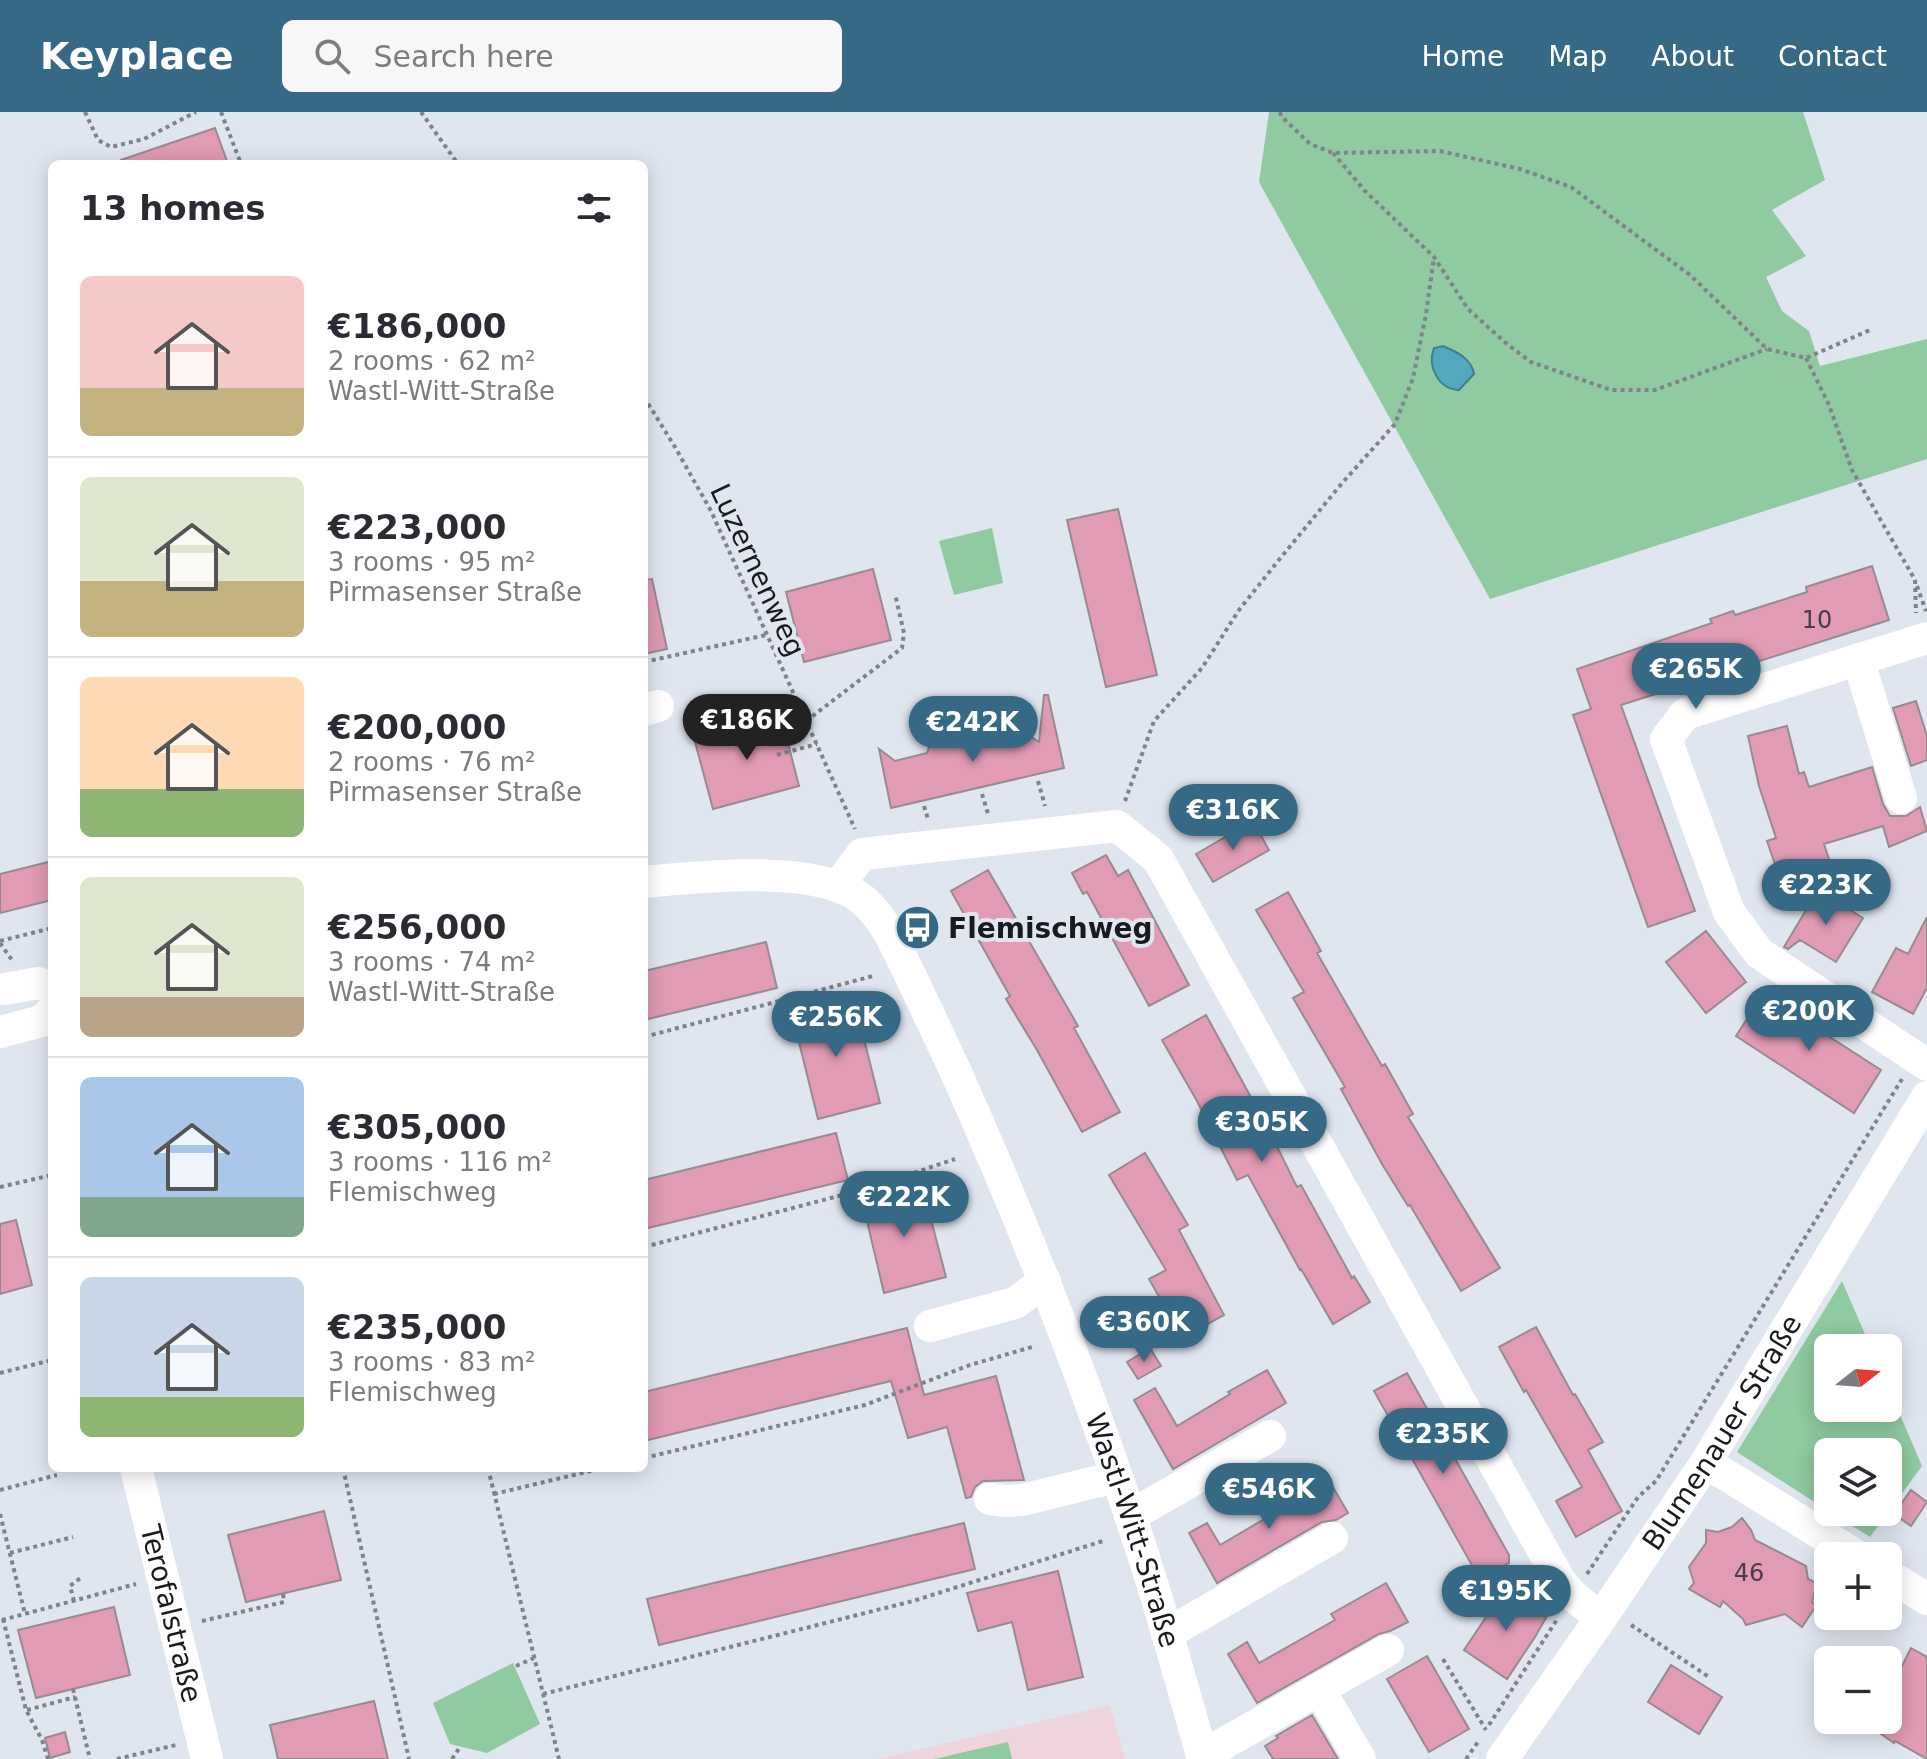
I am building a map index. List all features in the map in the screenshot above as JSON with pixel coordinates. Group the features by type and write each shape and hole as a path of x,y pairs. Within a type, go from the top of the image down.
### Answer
{"street":[{"path":"1921,1061 1759,953 1729,912 1666,739 1685,714 1858,659 1924,631"},
{"path":"1858,659 1901,798"},
{"path":"838,886 862,854 1117,826 1158,859 1560,1581 1573,1596 1601,1618"},
{"name":"Wastl-Witt-Straße","path":"648,882 780,875 838,886 863,900 885,927 931,1018 1043,1277 1130,1516 1202,1758"},
{"path":"5,989 38,983 48,986"},
{"path":"0,1032 42,1021 48,1015"},
{"name":"Blumenauer Straße","path":"1502,1759 1705,1464 1927,1097"},
{"path":"933,1318 1015,1303 1043,1277"},
{"path":"1130,1516 1270,1436"},
{"path":"1705,1464 1834,1542"},
{"name":"Terofalstraße","path":"137,1472 204,1749"},
{"path":"990,1499 1022,1500 1116,1477"},
{"path":"1167,1634 1332,1538"},
{"path":"1902,1584 1927,1599"},
{"path":"1202,1758 1388,1650"},
{"path":"1319,1689 1360,1759"}],"path":[{"path":"85,112 98,140 111,147 144,139 196,112"},
{"path":"221,112 239,160"},
{"path":"421,112 455,160"},
{"path":"1280,112 1310,144 1333,153 1440,151 1520,169 1571,187 1690,275 1767,349 1806,358 1870,330"},
{"path":"1333,153 1365,191 1434,257 1468,309 1531,362 1611,390 1655,390 1767,349"},
{"path":"1117,826 1154,721 1202,668 1239,610 1278,561 1395,424 1413,378 1434,257"},
{"path":"1806,358 1829,405 1852,470 1915,580 1924,631"},
{"name":"Luzernenweg","path":"648,403 711,511 848,810 862,854"},
{"path":"1915,580 1924,631"},
{"path":"806,721 902,648 904,633 895,594"},
{"path":"648,661 766,635"},
{"path":"777,755 817,744"},
{"path":"0,941 48,929"},
{"path":"648,1036 873,976"},
{"path":"1466,1759 1638,1497 1656,1481 1921,1061"},
{"path":"648,1246 869,1188 955,1159"},
{"path":"0,1187 48,1176"},
{"path":"648,1457 865,1405 970,1365 1032,1347"},
{"path":"0,1373 48,1361"},
{"path":"344,1472 409,1759"},
{"path":"489,1472 559,1759"},
{"path":"494,1494 586,1472"},
{"path":"0,1490 57,1475"},
{"path":"0,1514 25,1614"},
{"path":"10,1553 73,1537"},
{"path":"543,1694 913,1601 1103,1541"},
{"path":"74,1601 70,1586 83,1576"},
{"path":"48,1759 26,1710 1,1620 139,1584"},
{"path":"175,1627 284,1602 283,1593"},
{"path":"1650,1638 1709,1677"},
{"path":"516,1666 534,1658"},
{"path":"1443,1659 1486,1730"},
{"path":"73,1689 90,1759"},
{"path":"26,1710 75,1697"},
{"path":"452,1759 460,1747"},
{"path":"117,1759 204,1749"}],"shaded area":[{"path":"1110,1705 1125,1759 878,1759"}],"green space":[{"path":"1269,112 1803,112 1825,180 1772,210 1806,256 1766,277 1782,311 1809,331 1820,366 1927,339 1927,459 1490,599 1259,182"},
{"path":"992,528 1003,583 954,595 939,541"},
{"path":"1842,1281 1865,1334 1814,1334 1814,1422 1902,1422 1902,1420 1922,1466 1902,1493 1902,1438 1814,1438 1814,1502 1737,1452"},
{"path":"1852,1526 1878,1526 1870,1537"},
{"path":"513,1663 540,1724 487,1753 450,1744 433,1703"},
{"path":"1008,1742 1012,1759 934,1759"}],"water":[{"path":"1443,346 1463,356 1472,368 1474,374 1459,390 1445,386 1433,369 1434,348"}],"building":[{"path":"215,128 227,160 121,160"},
{"path":"1118,509 1157,675 1106,687 1067,520"},
{"path":"1872,566 1889,620 1621,705 1695,911 1648,927 1573,715 1591,709 1577,669 1712,623 1710,619 1733,611 1735,615 1807,592 1806,587"},
{"path":"873,569 891,640 804,662 786,592"},
{"path":"652,579 667,649 648,653 648,580"},
{"path":"1044,695 1048,695 1064,768 891,808 879,749 895,761 927,753 929,747 955,741 975,752 986,731 1006,741 1011,723 1039,742"},
{"path":"1916,701 1927,736 1927,760 1911,766 1893,708"},
{"path":"781,716 799,786 713,809 694,738"},
{"path":"1787,726 1799,774 1804,772 1809,787 1872,767 1883,804 1890,816 1906,816 1920,807 1927,831 1889,847 1883,826 1824,844 1831,865 1781,882 1767,841 1776,838 1759,786 1748,736"},
{"path":"1253,821 1269,850 1213,882 1196,854"},
{"path":"1106,855 1118,876 1128,870 1189,985 1149,1006 1087,892 1083,894 1072,873"},
{"path":"48,862 48,901 0,913 0,874"},
{"path":"988,870 1078,1026 1074,1028 1120,1112 1082,1132 1006,999 1010,996 951,891"},
{"path":"1818,890 1863,918 1836,962 1800,940 1788,949 1784,947"},
{"path":"1288,892 1321,951 1317,953 1413,1114 1408,1117 1500,1268 1461,1291 1382,1164 1341,1089 1345,1087 1293,998 1304,992 1256,910"},
{"path":"1927,917 1927,988 1913,1014 1872,992 1896,948 1908,954"},
{"path":"1706,931 1746,982 1706,1013 1666,962"},
{"path":"766,942 777,988 648,1019 648,970"},
{"path":"1763,994 1881,1070 1854,1113 1736,1036"},
{"path":"854,999 880,1103 818,1119 792,1014"},
{"path":"1206,1015 1254,1100 1297,1187 1301,1185 1352,1278 1354,1276 1370,1302 1333,1324 1248,1175 1237,1180 1162,1040"},
{"path":"836,1133 848,1180 648,1228 648,1179"},
{"path":"1145,1153 1188,1225 1179,1230 1224,1315 1182,1338 1149,1279 1166,1270 1109,1175"},
{"path":"922,1185 946,1277 884,1293 862,1200"},
{"path":"16,1220 32,1285 0,1294 0,1224"},
{"path":"1536,1327 1603,1442 1588,1450 1622,1511 1576,1537 1556,1501 1582,1487 1499,1347"},
{"path":"907,1328 924,1395 996,1376 1024,1480 983,1481 975,1487 971,1497 966,1498 947,1427 908,1438 891,1381 648,1440 648,1391"},
{"path":"1150,1348 1161,1366 1138,1379 1127,1362"},
{"path":"1267,1370 1286,1403 1173,1469 1134,1400 1155,1388 1177,1426"},
{"path":"1407,1373 1509,1555 1509,1563 1485,1576 1478,1576 1374,1391"},
{"path":"1327,1477 1348,1513 1336,1520 1322,1522 1217,1583 1189,1533 1207,1523 1220,1545 1290,1504 1287,1501"},
{"path":"1911,1490 1927,1502 1911,1526 1902,1520 1902,1503"},
{"path":"324,1511 341,1580 246,1602 228,1535"},
{"path":"1742,1518 1755,1540 1806,1566 1808,1579 1814,1582 1814,1609 1802,1627 1785,1614 1746,1625 1723,1601 1720,1607 1689,1589 1694,1583 1689,1567 1706,1543 1706,1530 1718,1532 1732,1527"},
{"path":"964,1523 975,1569 659,1645 647,1599"},
{"path":"1058,1571 1083,1677 1028,1690 1012,1622 978,1631 967,1593"},
{"path":"1386,1583 1408,1622 1379,1634 1257,1703 1228,1654 1247,1642 1259,1663 1335,1620 1331,1614"},
{"path":"1507,1586 1547,1616 1507,1679 1464,1650"},
{"path":"114,1607 130,1675 36,1698 18,1630"},
{"path":"1911,1648 1927,1657 1927,1759 1881,1734 1902,1734 1902,1666"},
{"path":"1427,1656 1469,1729 1429,1752 1387,1679"},
{"path":"1671,1665 1722,1697 1699,1734 1648,1702"},
{"path":"374,1701 388,1759 278,1759 270,1725"},
{"path":"1312,1715 1338,1759 1273,1759 1265,1746"},
{"path":"65,1732 70,1752 50,1758 45,1738"}],"place":[{"name":"Flemischweg","path":"917,928"}]}
